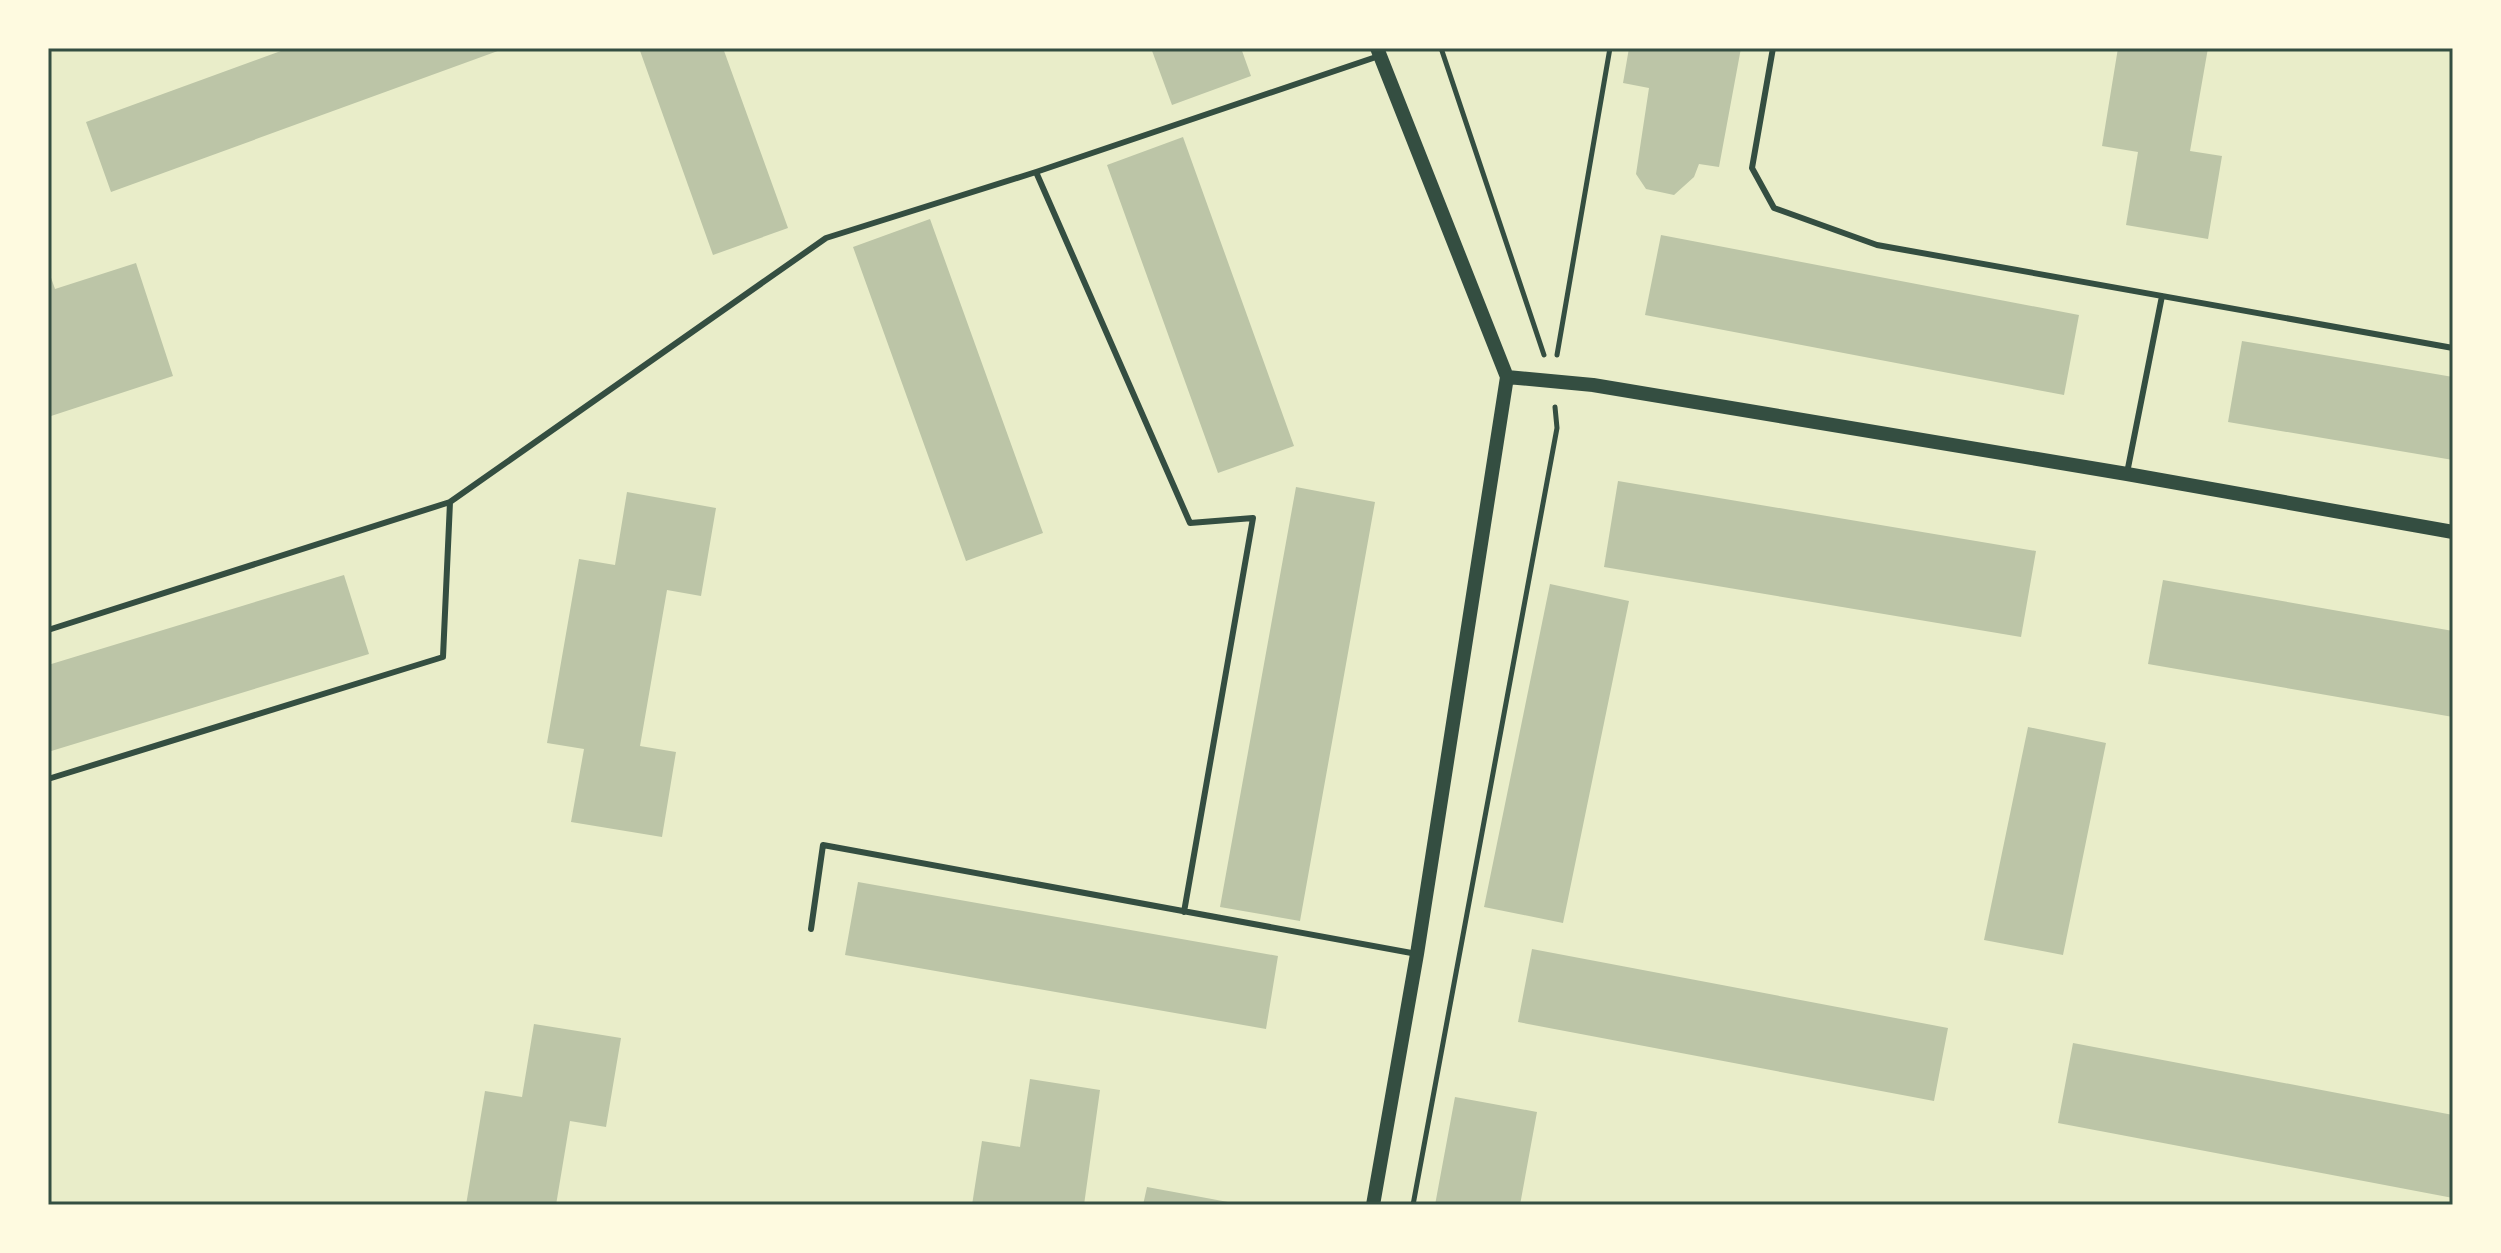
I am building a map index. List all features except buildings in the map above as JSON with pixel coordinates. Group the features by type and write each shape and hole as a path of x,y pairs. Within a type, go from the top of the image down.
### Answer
{"street":[{"path":"1373,1205 1417,954 1507,377 1378,52"},
{"path":"1507,377 1552,380 2127,474 2453,532"}],"lane":[{"path":"1773,48 1752,168 1774,208 1877,245 2453,348"},
{"path":"48,630 450,502 826,238 1036,172 1378,52"},
{"path":"1036,172 1190,523 1253,518 1184,912"},
{"path":"2127,474 2162,296"},
{"path":"48,779 443,657 450,502"},
{"path":"811,929 823,845 1417,954"}],"path":[{"path":"1413,1205 1557,428 1552,380 1441,48"},
{"path":"1552,380 1610,48"}]}
